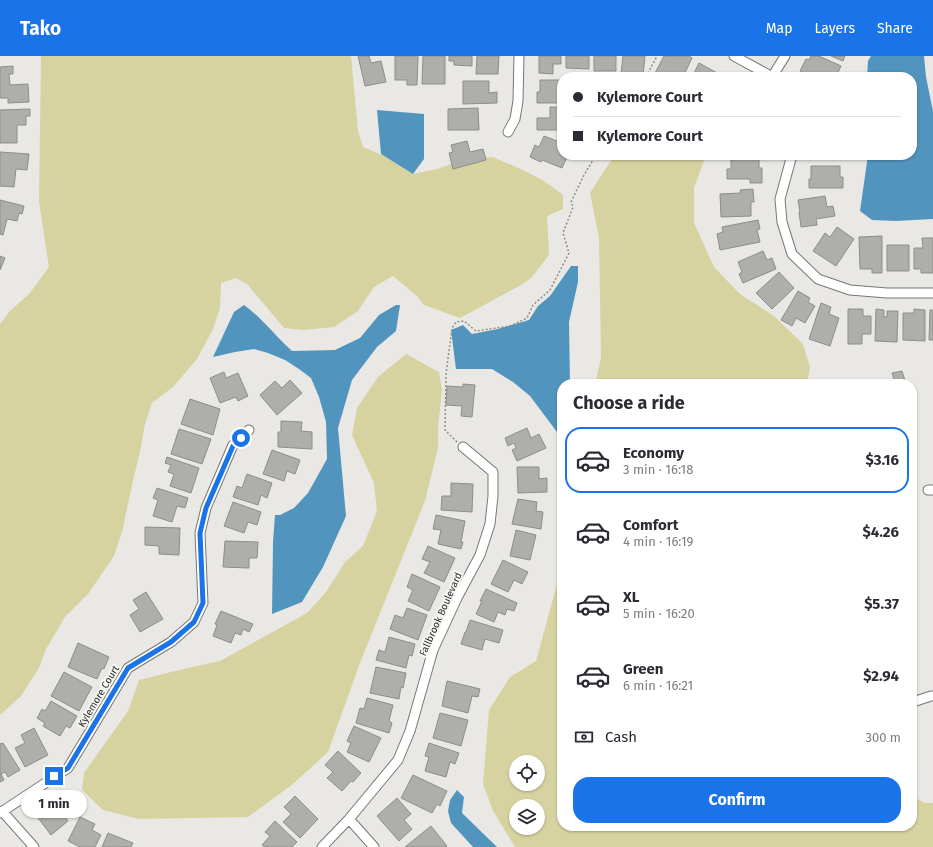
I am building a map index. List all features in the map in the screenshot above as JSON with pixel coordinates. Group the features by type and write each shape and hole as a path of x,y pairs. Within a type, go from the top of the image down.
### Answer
{"street":[{"path":"508,132 515,119 518,101 519,56"},
{"path":"734,56 763,72"},
{"path":"775,72 785,56"},
{"path":"791,160 780,199 782,222 792,254 818,279 850,290 887,293 933,293"},
{"name":"Kylemore Court","path":"1,812 68,768 128,668 171,642 194,622 203,603 200,533 206,508 233,446 249,430"},
{"name":"Fallbrook Boulevard","path":"322,847 349,819 398,760 410,731 433,650 457,598 480,555 490,524 493,496 493,472 463,447"},
{"path":"917,701 933,696"},
{"path":"1,812 34,847"},
{"path":"349,819 374,847"}],"path":[{"path":"649,72 657,56"},
{"path":"463,447 445,430 446,374 452,328 456,322 464,321 476,331 510,326 527,318 533,305 550,290 569,252 563,233 573,207 571,202 593,160"}],"shaded area":[{"path":"41,56 351,56 358,131 363,147 384,156 413,174 437,169 467,159 493,157 544,181 563,195 563,209 547,216 549,255 531,278 460,318 424,305 417,296 393,276 374,287 358,311 334,327 303,330 284,328 248,285 236,278 221,283 220,308 213,329 197,359 173,387 152,403 145,424 123,528 114,556 88,594 65,617 46,649 39,668 21,696 0,715 0,324 9,312 29,294 49,267 39,202"},
{"path":"612,160 704,160 694,188 694,223 714,267 740,294 774,316 803,344 810,367 808,379 596,379 601,358 599,238 590,193"},
{"path":"406,354 439,372 442,390 438,427 438,448 425,501 360,663 328,752 293,784 248,817 139,819 103,810 82,790 84,773 128,711 139,680 220,661 307,613 326,592 345,562 363,546 377,511 374,483 352,435 357,408 378,377"},
{"path":"557,584 557,831 917,831 917,799 925,803 933,803 933,847 515,847 493,811 483,784 489,710 510,677 536,661"}],"water":[{"path":"871,56 924,56 926,77 933,111 933,219 896,221 872,220 860,211 867,160 917,160 917,72 867,72 868,61"},
{"path":"377,110 424,114 424,159 413,174 381,154"},
{"path":"571,266 578,266 578,282 569,322 570,379 557,379 557,432 530,396 513,382 492,369 456,369 451,330 463,325 472,334 498,329 529,320 538,306 550,296"},
{"path":"244,305 292,351 335,350 360,338 379,315 396,305 400,305 396,331 377,347 352,380 338,428 346,516 323,567 302,602 272,614 275,515 280,515 294,508 308,493 327,459 326,422 319,397 311,378 285,360 254,349 213,357 234,312"},
{"path":"457,790 464,797 462,813 497,847 473,847 451,823 448,811 450,800"}],"building":[{"path":"358,56 369,56 371,63 381,61 386,82 365,86"},
{"path":"395,56 418,56 417,85 407,85 407,80 395,80"},
{"path":"423,56 445,56 445,84 422,84"},
{"path":"449,56 472,56 472,66 454,65 454,61 449,61"},
{"path":"477,56 499,56 498,74 476,74"},
{"path":"539,56 561,56 561,64 553,64 553,74 539,73"},
{"path":"566,56 589,56 589,69 566,68"},
{"path":"594,56 616,56 616,71 594,71"},
{"path":"623,56 645,56 643,72 621,72"},
{"path":"664,56 689,56 692,58 685,72 656,72"},
{"path":"811,56 819,56 841,66 838,72 800,71 806,59 809,60"},
{"path":"831,56 845,56 843,61"},
{"path":"699,63 715,72 694,72"},
{"path":"13,66 13,74 9,74 10,85 28,84 29,102 8,103 8,98 0,98 0,67"},
{"path":"540,80 557,80 557,103 537,103 537,92 540,92"},
{"path":"463,81 489,81 489,93 497,92 497,103 463,104"},
{"path":"550,107 557,107 557,130 537,130 537,118 550,118"},
{"path":"478,108 479,130 448,130 448,109"},
{"path":"30,109 30,116 26,116 26,125 17,125 17,143 0,143 0,110"},
{"path":"544,136 557,141 557,160 566,160 562,168 530,157 535,145 539,147"},
{"path":"467,141 470,152 483,149 486,160 453,169 449,153 453,152 451,145"},
{"path":"0,152 29,154 27,170 16,169 14,187 0,186"},
{"path":"731,160 759,160 759,168 762,168 762,183 750,183 750,179 727,179 727,169 731,169"},
{"path":"811,166 840,166 840,177 843,177 843,188 809,188"},
{"path":"753,189 754,202 751,202 751,216 721,217 720,194 741,193 740,190"},
{"path":"825,196 827,207 833,206 835,216 816,219 817,225 801,227 798,200"},
{"path":"0,200 24,206 22,214 19,213 17,221 7,219 3,235 0,234"},
{"path":"758,220 760,229 757,230 760,242 720,250 717,234 723,232 722,227"},
{"path":"837,227 854,239 836,266 813,251 825,233 830,237"},
{"path":"882,236 882,273 872,273 872,269 860,269 859,237"},
{"path":"922,238 933,238 933,273 921,273 921,269 914,269 914,248 923,248"},
{"path":"887,245 909,245 909,271 887,271"},
{"path":"763,251 767,260 772,258 776,269 743,283 739,274 742,272 738,262"},
{"path":"0,256 5,258 0,270"},
{"path":"779,272 794,288 772,309 756,293"},
{"path":"798,291 810,298 808,302 815,306 805,323 796,318 792,326 781,320"},
{"path":"821,303 831,307 829,314 839,318 830,346 809,339"},
{"path":"848,309 863,309 863,316 871,316 871,334 862,334 862,344 848,344"},
{"path":"876,309 884,310 884,317 887,317 887,311 898,311 897,342 875,341"},
{"path":"914,309 925,310 925,341 903,340 903,313 914,313"},
{"path":"930,310 933,310 933,340 929,340"},
{"path":"902,371 904,379 894,379 892,373"},
{"path":"224,372 226,378 238,373 248,396 238,401 236,397 220,403 210,378"},
{"path":"290,380 302,393 277,415 260,395 275,381 282,388"},
{"path":"463,384 475,385 472,417 461,416 462,406 446,405 447,386 463,387"},
{"path":"190,399 220,409 213,435 181,424"},
{"path":"281,421 302,422 301,431 312,432 312,449 278,447 278,432 281,432"},
{"path":"527,428 531,438 539,434 546,448 517,461 512,450 516,448 514,443 508,446 505,438"},
{"path":"179,429 211,439 202,464 171,454"},
{"path":"272,450 300,460 295,474 287,471 284,481 263,474"},
{"path":"167,457 199,468 191,493 170,486 174,474 168,472 171,465 165,463"},
{"path":"517,467 539,467 539,479 547,478 547,492 518,493"},
{"path":"247,474 272,483 267,498 261,495 258,505 233,497 237,486 242,488"},
{"path":"451,483 473,484 472,512 441,510 442,496 451,496"},
{"path":"157,488 188,498 185,508 177,506 172,522 153,516 158,500 153,498"},
{"path":"518,499 537,502 536,511 543,512 541,529 512,524"},
{"path":"233,502 261,512 257,525 248,522 244,533 224,526"},
{"path":"436,515 465,521 461,549 438,544 441,530 433,529"},
{"path":"145,527 180,528 179,555 159,554 159,546 145,545"},
{"path":"516,530 536,535 530,560 510,556"},
{"path":"225,541 258,542 257,558 249,558 249,568 223,567"},
{"path":"428,546 455,558 444,582 424,573 430,562 422,559"},
{"path":"503,560 528,572 522,584 514,580 508,592 491,584"},
{"path":"412,574 440,587 429,611 408,601 413,590 407,587"},
{"path":"486,589 517,603 514,611 507,609 505,615 498,612 494,622 476,614"},
{"path":"146,592 163,619 140,632 130,615 139,609 133,600"},
{"path":"407,608 427,615 418,640 390,629 395,615 403,618"},
{"path":"221,611 253,624 249,632 243,629 241,635 235,633 231,643 213,636 217,625 215,624"},
{"path":"470,620 503,630 499,643 485,639 482,650 461,644"},
{"path":"389,637 415,644 412,656 409,655 406,668 376,660 379,650 385,652"},
{"path":"78,643 109,657 104,669 102,668 97,679 68,667"},
{"path":"376,667 406,673 399,699 370,693"},
{"path":"64,672 92,687 79,711 51,696"},
{"path":"447,681 480,689 478,697 472,696 468,713 442,706"},
{"path":"367,698 393,705 389,721 392,723 389,733 356,723 360,708 364,709"},
{"path":"51,701 77,716 70,728 66,726 60,736 43,726 45,723 37,718 42,709 45,711"},
{"path":"440,713 468,720 461,746 433,738"},
{"path":"354,726 381,738 369,762 347,752 351,743 347,741"},
{"path":"34,728 48,755 25,767 15,748 25,743 21,735"},
{"path":"3,743 20,770 8,777 5,772 1,774 4,780 0,782 0,744"},
{"path":"429,743 459,753 455,764 450,762 446,777 425,771 429,757 425,756"},
{"path":"338,751 361,773 342,791 327,778 333,772 325,765"},
{"path":"413,775 447,791 440,806 437,804 432,813 401,798"},
{"path":"59,796 68,807 61,812 68,821 51,835 35,814"},
{"path":"295,796 318,819 300,838 283,822 291,814 284,807"},
{"path":"397,798 411,814 404,820 412,829 399,841 377,816"},
{"path":"80,817 95,824 92,830 101,835 95,847 80,847 68,841"},
{"path":"275,821 297,842 292,847 265,847 262,845 270,836 265,832"},
{"path":"431,826 447,846 446,847 405,847"},
{"path":"108,833 133,843 131,847 102,847"}],"route":[{"path":"54,776 68,768 128,668 171,642 194,622 203,603 200,533 206,508 233,446 241,438"}]}
